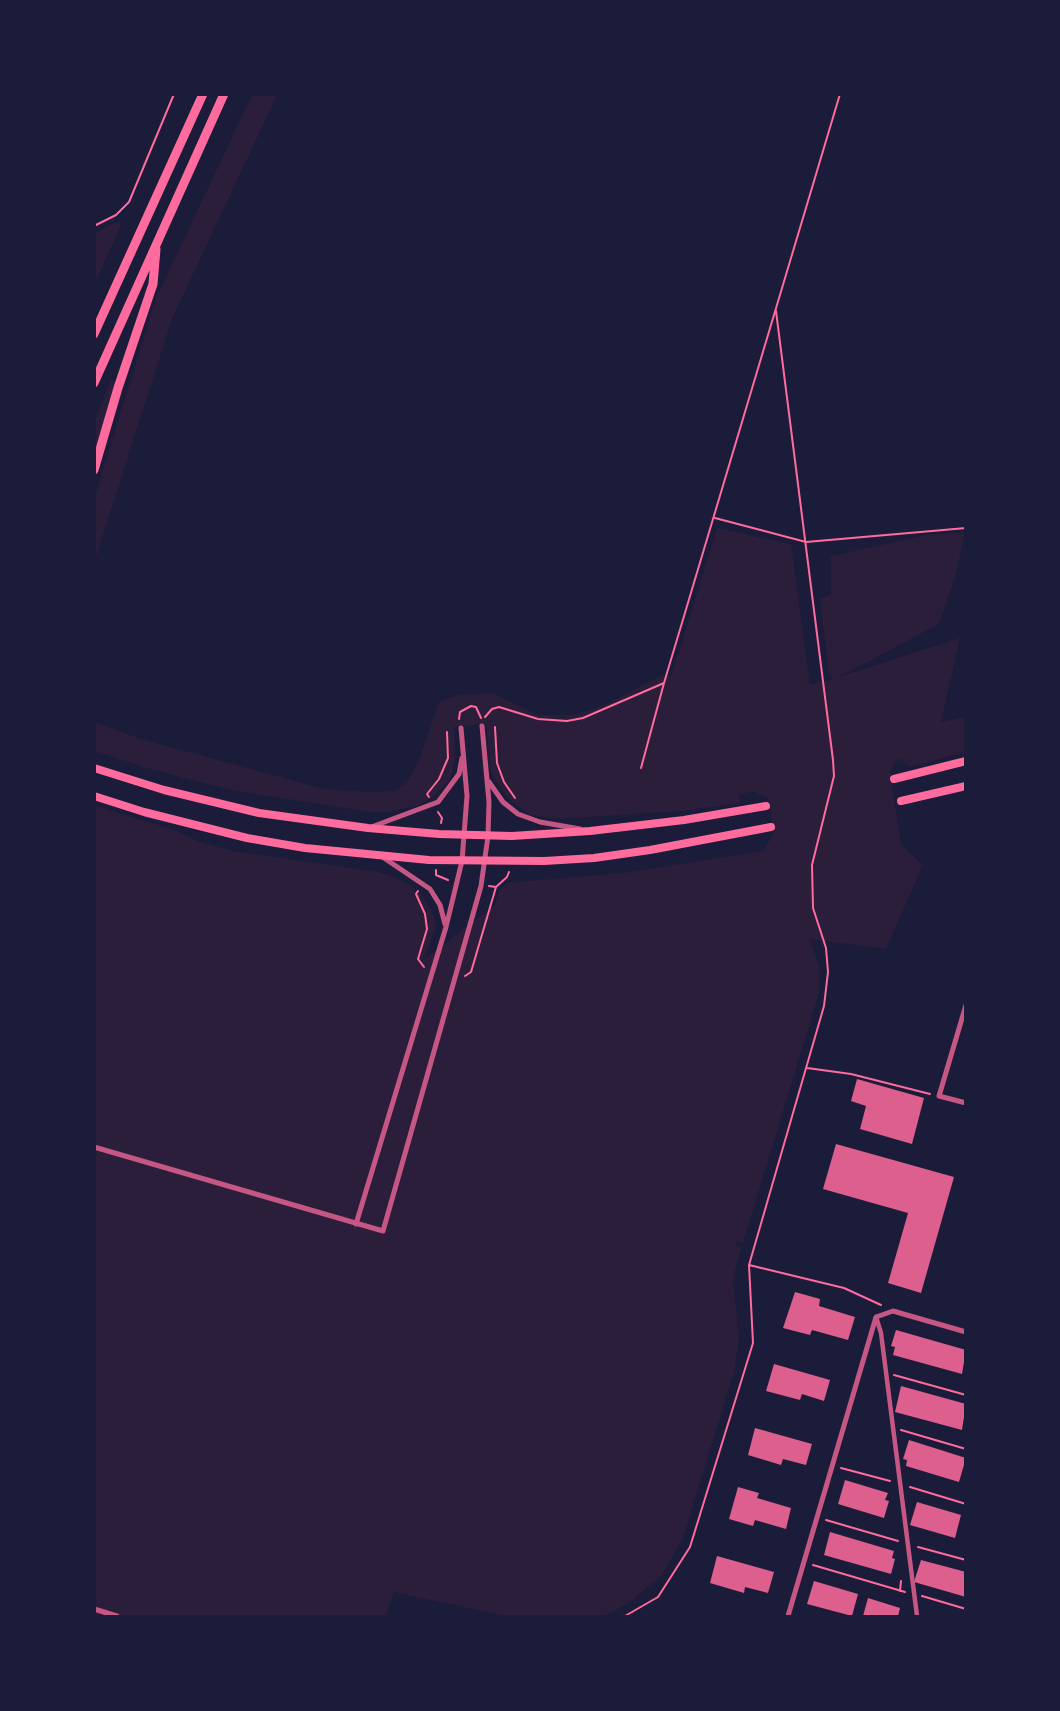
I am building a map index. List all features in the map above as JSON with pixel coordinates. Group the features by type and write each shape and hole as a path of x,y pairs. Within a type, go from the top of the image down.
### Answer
{"highway":[{"path":"94,334 203,94"},
{"path":"94,383 224,94"},
{"path":"94,470 118,388 153,284 157,241"},
{"path":"94,320 110,300"}],"main road":[{"path":"894,779 966,761"},
{"path":"94,768 164,790 259,813 368,828 466,835 590,831 663,823 766,806"},
{"path":"901,801 966,786"},
{"path":"94,796 208,830 305,849 384,858 485,862 594,858 771,827"}],"street":[{"path":"94,1147 383,1231 480,890 488,836 488,780 482,726"},
{"path":"356,1224 446,927 462,861 466,835 461,728"},
{"path":"368,828 438,802 459,774 464,754"},
{"path":"488,780 502,802 518,814 540,822 590,831"},
{"path":"384,858 425,884 440,905 446,927"},
{"path":"966,1005 939,1096 966,1103"},
{"path":"876,1317 893,1311 966,1332"},
{"path":"876,1317 886,1372 917,1617"},
{"path":"788,1617 876,1317"},
{"path":"94,1609 117,1617"}],"path":[{"path":"94,226 116,214 129,202 174,94"},
{"path":"641,768 840,94"},
{"path":"625,1617 658,1597 690,1547 753,1343 749,1265 824,1006 828,972 826,948 813,908 812,865 834,768 776,311"},
{"path":"715,518 806,542 966,528"},
{"path":"482,726 486,715 499,706 538,719 567,722 583,718 664,684"},
{"path":"461,728 460,712 471,706 479,711 482,726"},
{"path":"495,727 497,763 504,782 520,806 518,814"},
{"path":"427,794 440,778 448,758 447,732"},
{"path":"431,977 418,959 427,929 425,914 416,894 436,875"},
{"path":"453,985 471,972 496,887"},
{"path":"807,1068 851,1074 939,1096"},
{"path":"749,1265 844,1288 893,1311"},
{"path":"886,1372 966,1395"},
{"path":"893,1428 966,1449"},
{"path":"817,1517 966,1560"},
{"path":"804,1563 966,1609"},
{"path":"900,1591 901,1581"}],"shaded area":[{"path":"252,95 277,95 172,319 95,560 95,496 156,298"},
{"path":"114,223 122,223 95,283 95,234"},
{"path":"111,380 115,381 95,452 95,420"},
{"path":"717,528 791,544 810,685 834,679 829,675 820,599 831,594 831,556 926,535 965,532 956,574 939,624 839,677 960,638 941,722 965,717 965,752 910,767 898,758 890,773 901,844 923,865 886,949 810,939 819,966 819,993 743,1243 737,1241 736,1246 741,1248 733,1279 739,1339 734,1372 683,1538 662,1575 629,1603 605,1616 506,1616 394,1592 386,1616 95,1616 95,806 172,829 200,842 233,851 378,872 394,877 410,885 422,895 432,912 436,925 425,959 495,905 499,891 506,883 623,873 764,851 773,833 769,800 754,791 739,795 740,803 681,811 557,819 529,815 509,799 497,784 491,770 486,724 454,727 455,759 450,780 434,796 419,805 389,812 370,812 230,790 150,769 95,751 94,722 141,739 324,789 367,792 396,791 408,781 420,758 439,702 459,695 492,693 538,715 574,715 605,705 662,675 671,677"}],"building":[{"path":"857,1079 924,1098 912,1144 860,1129 866,1106 851,1101"},
{"path":"836,1144 954,1177 921,1293 888,1283 908,1213 823,1189"},
{"path":"795,1292 820,1299 819,1306 855,1317 848,1340 812,1330 810,1335 783,1328"},
{"path":"896,1330 966,1350 962,1374 893,1355 895,1347 891,1346"},
{"path":"774,1364 830,1380 824,1401 802,1394 800,1400 766,1391"},
{"path":"901,1386 966,1404 962,1430 895,1412"},
{"path":"755,1428 812,1444 806,1465 783,1459 781,1465 748,1455"},
{"path":"909,1440 966,1458 959,1482 906,1466 907,1460 903,1459"},
{"path":"845,1480 888,1493 885,1500 889,1501 884,1518 838,1504"},
{"path":"738,1487 759,1493 757,1498 791,1508 786,1529 755,1520 753,1526 729,1519"},
{"path":"917,1502 961,1515 955,1538 910,1525"},
{"path":"830,1532 894,1551 892,1558 895,1559 891,1574 824,1555"},
{"path":"717,1556 774,1572 768,1593 745,1587 744,1593 710,1583"},
{"path":"921,1560 966,1572 966,1597 914,1582"},
{"path":"814,1581 858,1594 852,1616 807,1604"},
{"path":"868,1598 900,1608 898,1616 863,1616"}]}
